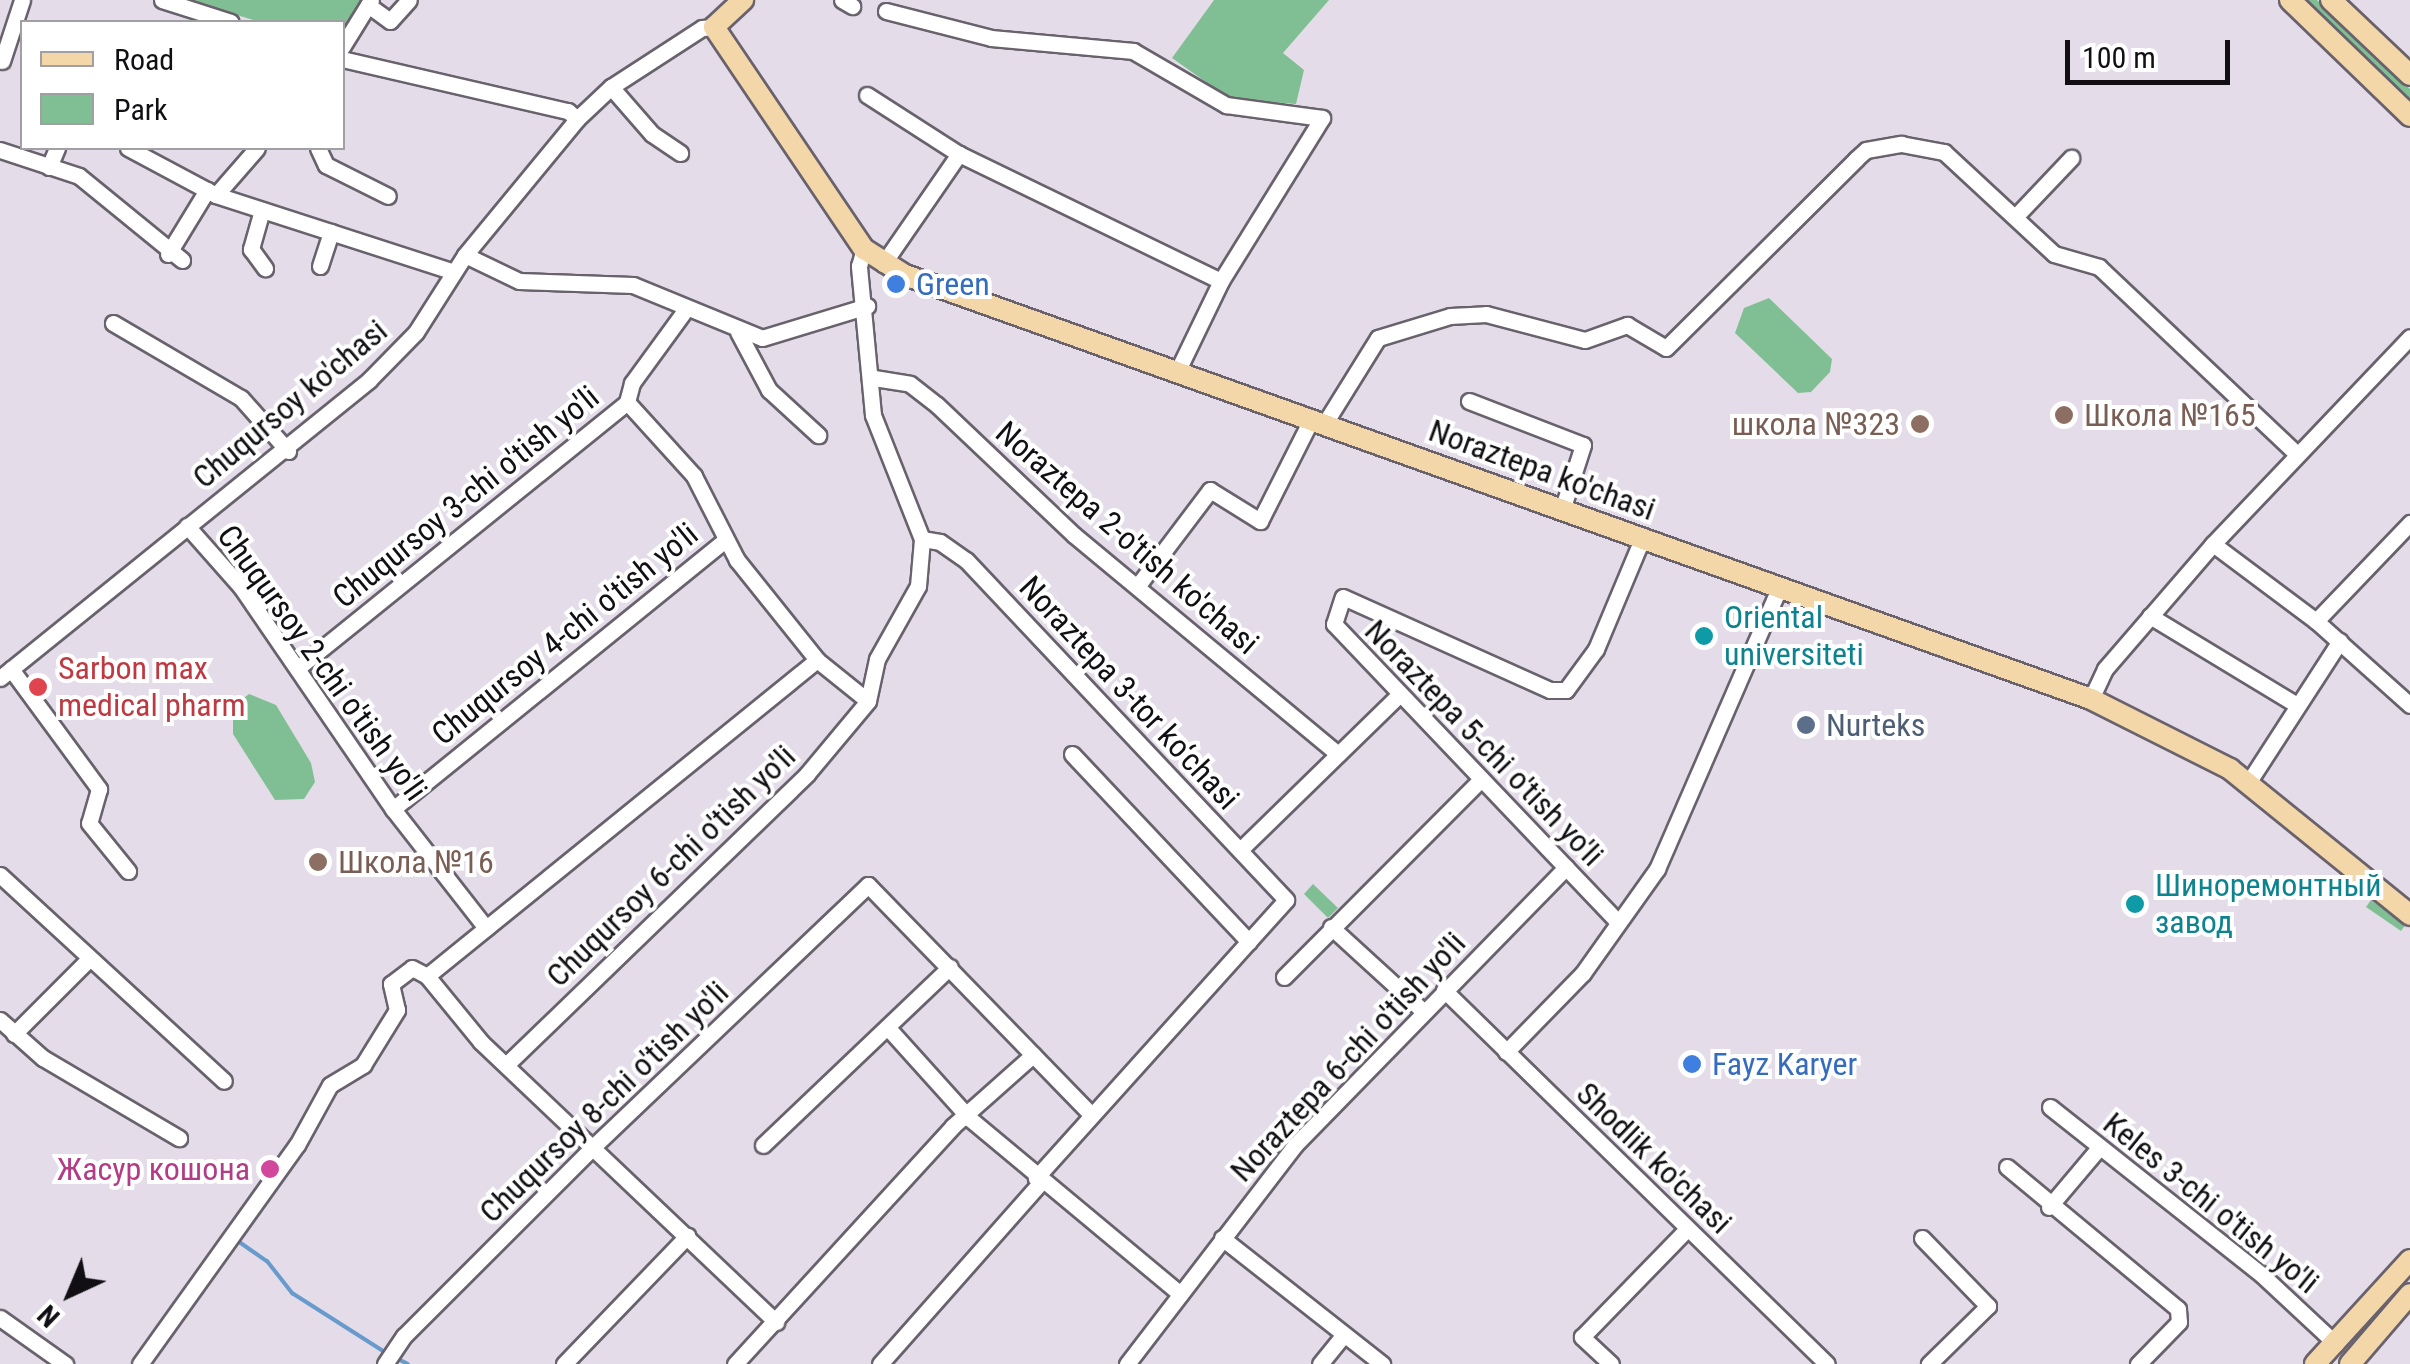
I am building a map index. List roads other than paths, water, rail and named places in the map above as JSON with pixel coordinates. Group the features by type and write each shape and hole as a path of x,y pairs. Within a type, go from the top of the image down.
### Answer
{"main road":[{"path":"714,27 725,0"},
{"path":"714,27 743,0"},
{"path":"2290,0 2410,116"},
{"path":"2331,0 2410,75"},
{"name":"Noraztepa ko'chasi","path":"714,27 864,250 883,264 928,286 1178,370 2091,699 2248,783 2410,916"},
{"path":"2315,1364 2410,1260"},
{"path":"2350,1364 2410,1295"}],"street":[{"path":"2,61 22,0"},
{"path":"162,0 225,20"},
{"path":"345,42 370,2 390,21 410,0"},
{"path":"886,11 992,38 1133,51 1226,105 1322,118 1221,281 1178,370"},
{"name":"Chuqursoy ko'chasi","path":"6,674 188,526 288,451 397,353 464,255 576,119 611,86 702,28 714,27"},
{"path":"345,60 568,111 576,119"},
{"path":"611,86 652,134 680,153"},
{"path":"867,96 959,154 1221,281"},
{"path":"1139,584 1210,490 1260,521 1318,421 1380,336 1466,314 1524,321 1585,340 1623,324 1666,348 1866,150 1901,144 1944,152 2054,254 2099,266 2149,308 2297,454"},
{"path":"0,150 92,186 175,256 211,192 256,150"},
{"path":"49,167 56,150"},
{"path":"132,150 211,192 454,272"},
{"path":"319,150 326,165 388,196"},
{"path":"883,264 959,154"},
{"path":"2017,216 2071,158"},
{"path":"262,210 250,248 265,268"},
{"path":"320,266 331,232"},
{"path":"626,402 694,476 724,540 817,660 868,701 877,659 918,586 922,539 873,415 874,378 859,266 864,250"},
{"path":"464,255 519,281 633,285 738,332 762,338 796,331 867,306"},
{"name":"Chuqursoy 3-chi o'tish yo'li","path":"299,668 626,402 632,383 686,308"},
{"path":"113,323 241,398 288,451"},
{"path":"738,332 769,390 818,435"},
{"path":"2091,699 2105,669 2212,544 2410,338"},
{"name":"Noraztepa 2-o'tish ko'chasi","path":"874,378 910,384 937,405 1016,484 1338,754"},
{"path":"1469,401 1583,444 1562,510"},
{"path":"2316,620 2410,523"},
{"name":"Chuqursoy 2-chi o'tish yo'li","path":"188,526 299,668 394,809 486,928"},
{"name":"Noraztepa 3-tor ko‘chasi","path":"922,539 940,542 966,560 1286,900 1249,942"},
{"name":"Noraztepa 5-chi o'tish yo'li","path":"1616,920 1334,628 1343,597 1550,690 1566,690 1596,649 1642,539"},
{"name":"Chuqursoy 4-chi o'tish yo'li","path":"394,809 724,540"},
{"path":"2212,544 2316,620 2410,704"},
{"path":"1506,1052 1584,972 1616,920 1657,869 1780,589"},
{"path":"2150,616 2297,705"},
{"path":"2248,783 2340,641"},
{"path":"428,976 817,660"},
{"path":"6,674 99,789 90,822 128,870"},
{"path":"1240,850 1398,697"},
{"name":"Chuqursoy 6-chi o'tish yo'li","path":"506,1065 806,774 868,701"},
{"path":"880,1364 1091,1114 1249,942 1072,754"},
{"path":"1284,977 1479,781"},
{"name":"Noraztepa 6-chi o'tish yo'li","path":"1127,1364 1295,1145 1566,867"},
{"path":"0,875 87,960 224,1081"},
{"name":"Chuqursoy 8-chi o'tish yo'li","path":"385,1364 404,1336 595,1145 868,885 950,967"},
{"path":"1331,927 1424,1012"},
{"path":"14,1034 87,960"},
{"path":"763,1145 950,967 1091,1114"},
{"path":"140,1364 297,1146 330,1084 363,1065 397,1010 390,990 399,974 412,968 428,976 506,1065 595,1145 776,1322"},
{"name":"Shodlik ko'chasi","path":"1444,990 1827,1364"},
{"path":"0,1020 43,1058 179,1138"},
{"path":"888,1028 969,1118 1180,1294"},
{"path":"735,1364 953,1126 969,1118 1033,1055"},
{"name":"Keles 3-chi o'tish yo'li","path":"2050,1106 2098,1148 2262,1274 2336,1344"},
{"path":"2049,1208 2098,1148"},
{"path":"2008,1168 2049,1208 2178,1309 2179,1322 2138,1364"},
{"path":"1611,1364 1582,1337 1687,1230"},
{"path":"564,1364 688,1236"},
{"path":"1222,1238 1382,1364"},
{"path":"1922,1238 1988,1306 1929,1364"},
{"path":"0,1318 66,1364"},
{"path":"1320,1364 1344,1334"}],"waterway":[{"path":"235,1239 267,1261 292,1293 383,1351"},
{"path":"396,1358 408,1364"}],"place":[{"name":"Green","path":"896,284"},
{"name":"Школа №165","path":"2064,415"},
{"name":"школа №323","path":"1920,424"},
{"name":"Oriental universiteti","path":"1704,636"},
{"name":"Sarbon max medical pharm","path":"38,687"},
{"name":"Nurteks","path":"1806,725"},
{"name":"Школа №16","path":"318,862"},
{"name":"Шиноремонтный завод","path":"2135,904"},
{"name":"Fayz Karyer","path":"1692,1064"},
{"name":"Жасур кошона","path":"270,1169"}]}
